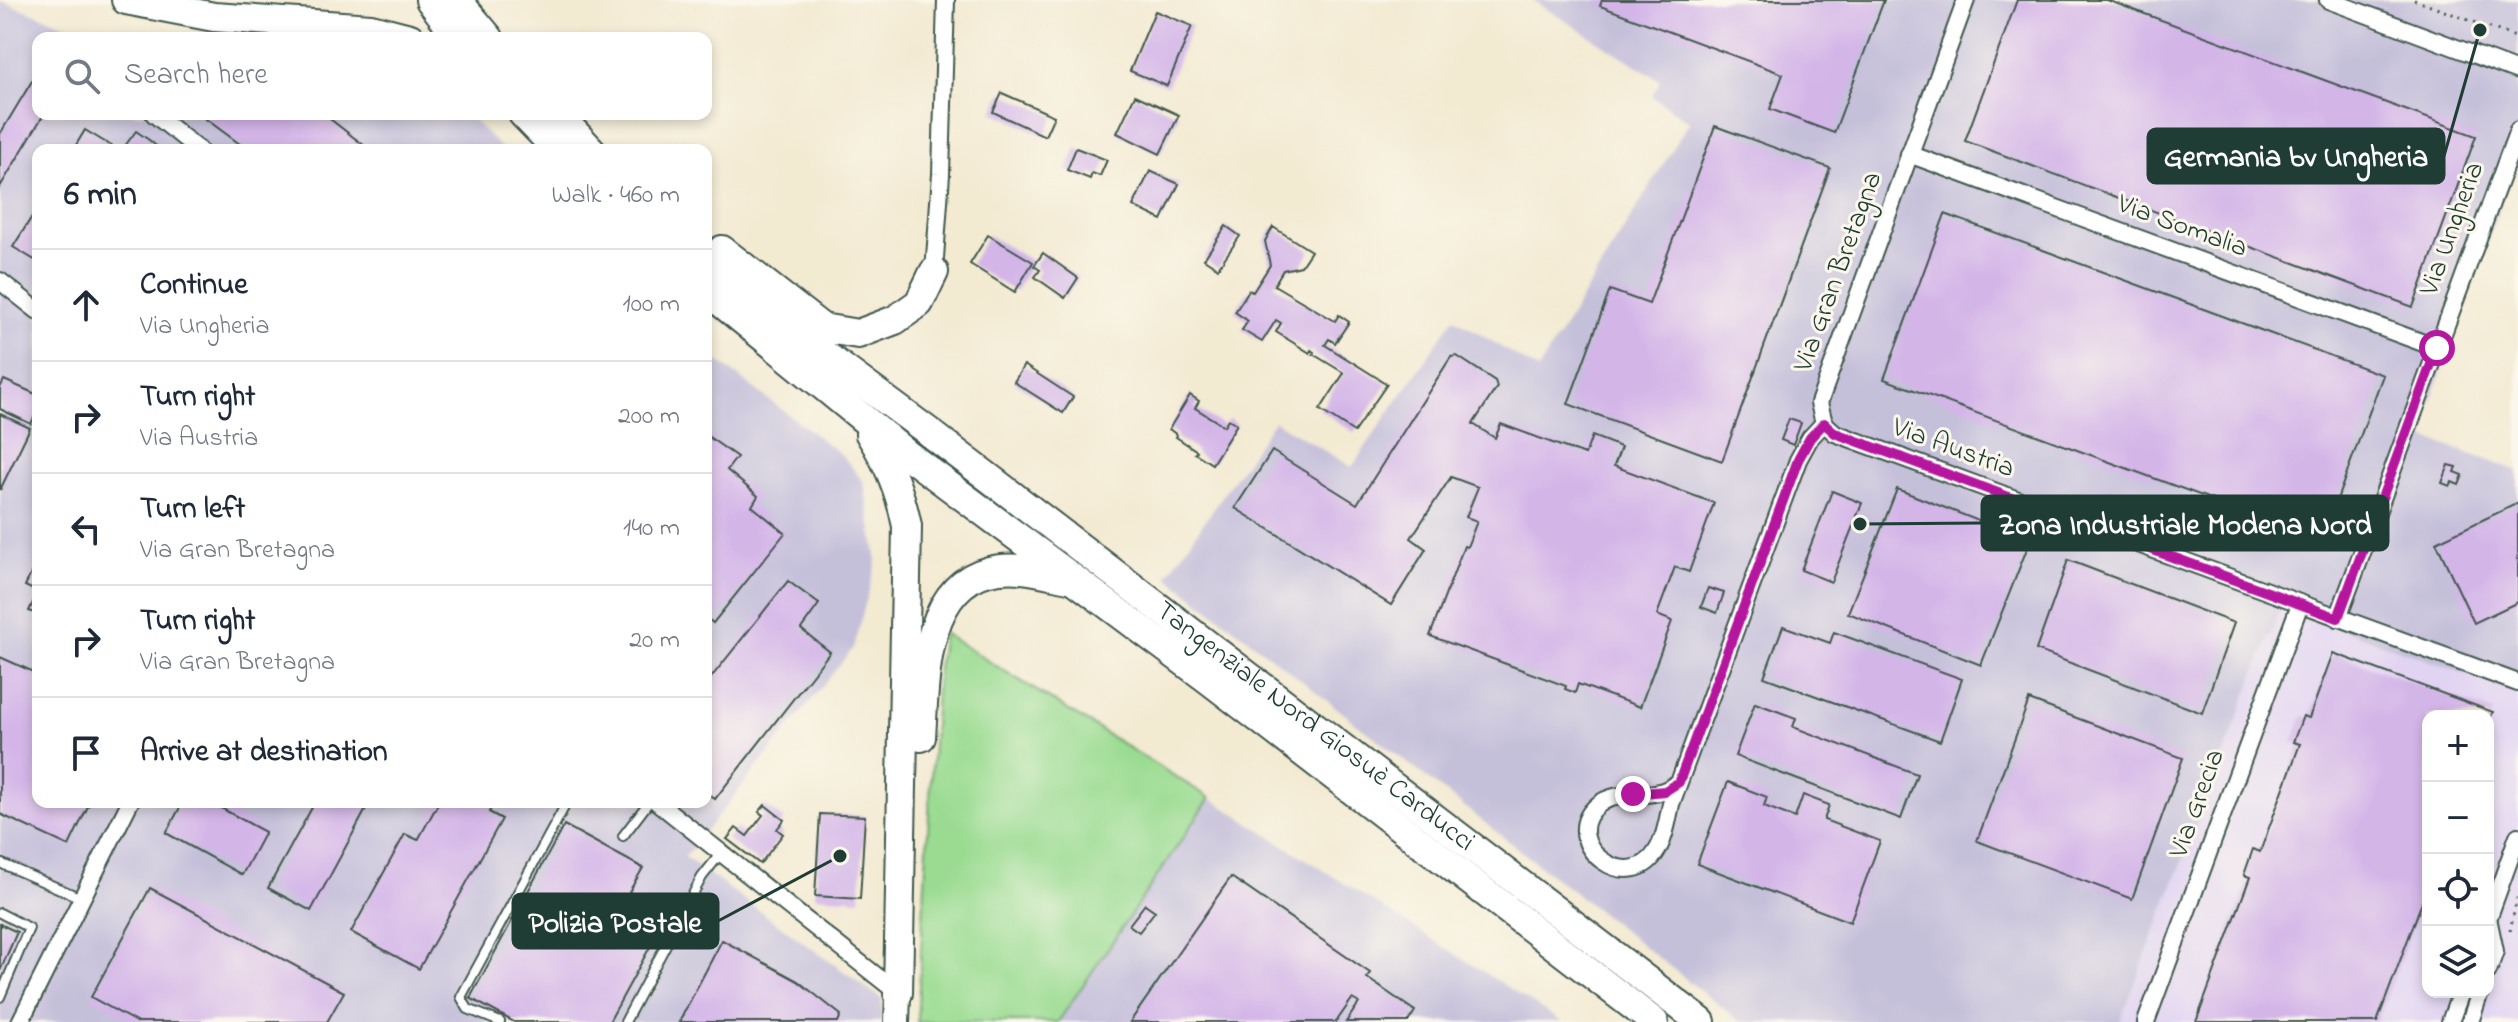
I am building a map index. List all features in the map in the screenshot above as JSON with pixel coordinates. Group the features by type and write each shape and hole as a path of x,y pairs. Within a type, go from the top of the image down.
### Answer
{"highway":[{"path":"126,0 214,17 371,28 387,32"},
{"path":"430,0 454,32"},
{"path":"460,2 484,32"},
{"path":"529,120 552,144"},
{"path":"563,120 585,144"},
{"path":"712,244 822,328 858,334 895,320 919,303 934,272"},
{"name":"Tangenziale Nord Giosuè Carducci","path":"712,264 760,307 929,432 1701,1022"},
{"name":"Tangenziale Nord Giosuè Carducci","path":"712,296 909,456 1076,579 1654,1022"},
{"path":"856,411 888,463 900,492 907,526 898,993"},
{"path":"898,993 928,655 937,621 951,595 968,580 990,571 1013,569 1076,579"}],"main road":[{"path":"897,1022 898,993"}],"street":[{"path":"934,272 941,174 946,0"},
{"name":"Via Gran Bretagna","path":"1824,423 1819,403 1966,0"},
{"path":"2328,0 2518,71"},
{"path":"162,120 192,144"},
{"name":"Via Ungheria","path":"2338,618 2518,130"},
{"name":"Via Somalia","path":"1909,154 2437,348"},
{"path":"0,281 32,306"},
{"path":"1679,782 1665,791 1620,796 1596,806 1588,820 1586,832 1588,844 1595,855 1616,869 1632,869 1650,860 1659,848 1679,782 1798,460 1810,438 1824,423"},
{"name":"Via Austria","path":"1824,423 1835,433 2518,683"},
{"name":"Via Grecia","path":"2146,1022 2300,604"},
{"path":"20,1022 127,808"},
{"path":"665,808 898,993"},
{"path":"2494,902 2518,836"},
{"path":"2450,1022 2459,998"},
{"path":"2470,1022 2478,998"}],"lane":[{"path":"500,1022 468,1009 461,997 564,808"},
{"path":"623,836 644,808"},
{"path":"625,1022 702,877 721,853"},
{"path":"0,863 82,899"},
{"path":"0,913 29,928 0,997"}],"path":[{"path":"2414,0 2518,38"}],"shaded area":[{"path":"1532,0 2518,0 2518,155 2419,436 2518,471 2518,693 2281,607 2120,1022 1741,1022 1167,576 1274,421 1352,467 1454,318 1538,370 1689,122 1652,96 1660,80"},
{"path":"0,1 86,32 32,32 32,120 473,120 497,144 32,144 32,808 712,808 712,357 843,456 864,483 877,561 853,648 685,857 882,999 881,1022 0,1022"},
{"path":"2281,607 2518,693 2518,1022 2120,1022"},
{"path":"1210,798 1562,1022 1058,1022"}],"green space":[{"path":"943,633 1210,798 1058,1022 917,1022 937,675"}],"building":[{"path":"1602,0 1884,0 1834,133 1770,109 1783,74 1600,6"},
{"path":"2017,0 2107,0 2476,136 2413,307 1965,141"},
{"path":"1155,11 1192,26 1167,86 1130,71"},
{"path":"32,81 32,120 40,120 0,187 0,134"},
{"path":"1002,93 1054,116 1045,136 993,112"},
{"path":"1135,95 1179,115 1160,154 1117,133"},
{"path":"207,120 331,120 362,144 240,144"},
{"path":"1715,126 1830,168 1722,461 1568,404 1610,290 1649,304"},
{"path":"85,130 108,144 77,144"},
{"path":"136,131 154,144 126,144"},
{"path":"1076,148 1107,160 1100,176 1092,173 1090,179 1067,170"},
{"path":"1150,171 1179,184 1162,220 1133,206"},
{"path":"1945,214 2383,375 2322,540 1884,379"},
{"path":"32,217 32,258 13,247"},
{"path":"1226,226 1240,236 1218,268 1204,259"},
{"path":"1273,227 1311,251 1301,266 1283,270 1274,285 1335,321 1339,315 1349,322 1335,343 1329,339 1325,345 1387,384 1354,432 1320,410 1344,373 1311,350 1310,353 1276,332 1281,323 1276,320 1262,342 1242,330 1248,321 1235,312 1249,290 1253,292 1270,265 1265,241"},
{"path":"988,235 1033,262 1015,292 970,264"},
{"path":"1043,253 1078,278 1065,298 1035,277 1040,270 1034,266"},
{"path":"1457,356 1495,381 1497,387 1473,424 1495,438 1501,424 1585,455 1592,436 1621,447 1614,466 1714,503 1689,572 1675,567 1657,615 1672,621 1640,707 1578,684 1575,693 1565,689 1566,686 1430,636 1464,546 1467,547 1477,521 1466,517 1478,487 1451,477 1411,538 1426,549 1391,605 1235,508 1272,451 1357,504 1451,357"},
{"path":"1024,365 1073,397 1063,413 1014,382"},
{"path":"4,380 32,392 31,424 0,409 0,388"},
{"path":"1190,395 1199,401 1195,408 1224,426 1228,419 1237,424 1212,464 1169,429"},
{"path":"0,414 30,428 0,490"},
{"path":"1789,419 1801,423 1793,445 1781,440"},
{"path":"712,439 737,457 727,470 758,496 752,506 785,533 713,623"},
{"path":"2449,465 2457,467 2455,472 2463,475 2459,485 2442,483"},
{"path":"1897,489 2030,541 1981,665 1848,613"},
{"path":"1832,491 1862,503 1831,582 1801,570"},
{"path":"2518,503 2518,602 2474,623 2436,542"},
{"path":"2068,560 2234,623 2202,713 2036,650"},
{"path":"32,571 32,589 25,586"},
{"path":"788,581 819,604 801,629 830,652 715,799 712,797 712,676"},
{"path":"1708,588 1724,593 1717,613 1701,607"},
{"path":"1783,626 1830,643 1834,632 1962,679 1940,741 1764,677"},
{"path":"2333,653 2488,710 2422,710 2422,902 2377,1022 2196,1022 2250,877 2244,875 2253,849 2260,852 2300,744 2293,742 2303,716 2309,718"},
{"path":"0,657 32,671 32,808 87,808 69,846 0,814"},
{"path":"2029,700 2183,758 2132,899 1977,841"},
{"path":"1755,703 1796,718 1793,727 1917,774 1901,819 1735,756"},
{"path":"1728,782 1767,797 1764,806 1795,818 1803,795 1829,805 1824,820 1880,841 1850,922 1697,864"},
{"path":"765,805 784,820 777,829 783,834 760,864 727,839 736,828 747,836 763,815 759,812"},
{"path":"180,808 221,808 265,832 242,875 166,833"},
{"path":"312,808 367,808 311,911 268,888"},
{"path":"436,808 491,808 489,812 502,819 419,969 351,932 405,834 418,840"},
{"path":"820,814 865,816 860,899 815,896"},
{"path":"564,825 643,868 629,892 668,914 609,1022 514,1022 470,998"},
{"path":"1231,877 1370,973 1367,978 1415,1011 1408,1022 1346,1022 1359,1003 1352,999 1336,1022 1130,1022"},
{"path":"150,888 344,992 327,1022 136,1022 91,997"},
{"path":"1145,904 1155,911 1139,932 1129,925"},
{"path":"0,924 17,932 0,971"},
{"path":"722,940 798,981 841,1015 838,1022 679,1022"}],"place":[{"name":"Germania bv Ungheria","path":"2480,30"},
{"name":"Zona Industriale Modena Nord","path":"1860,524"},
{"name":"Polizia Postale","path":"840,856"}],"route":[{"path":"1633,794 1665,791 1679,782 1798,460 1810,438 1824,423 1835,433 2338,618 2437,348"}]}
